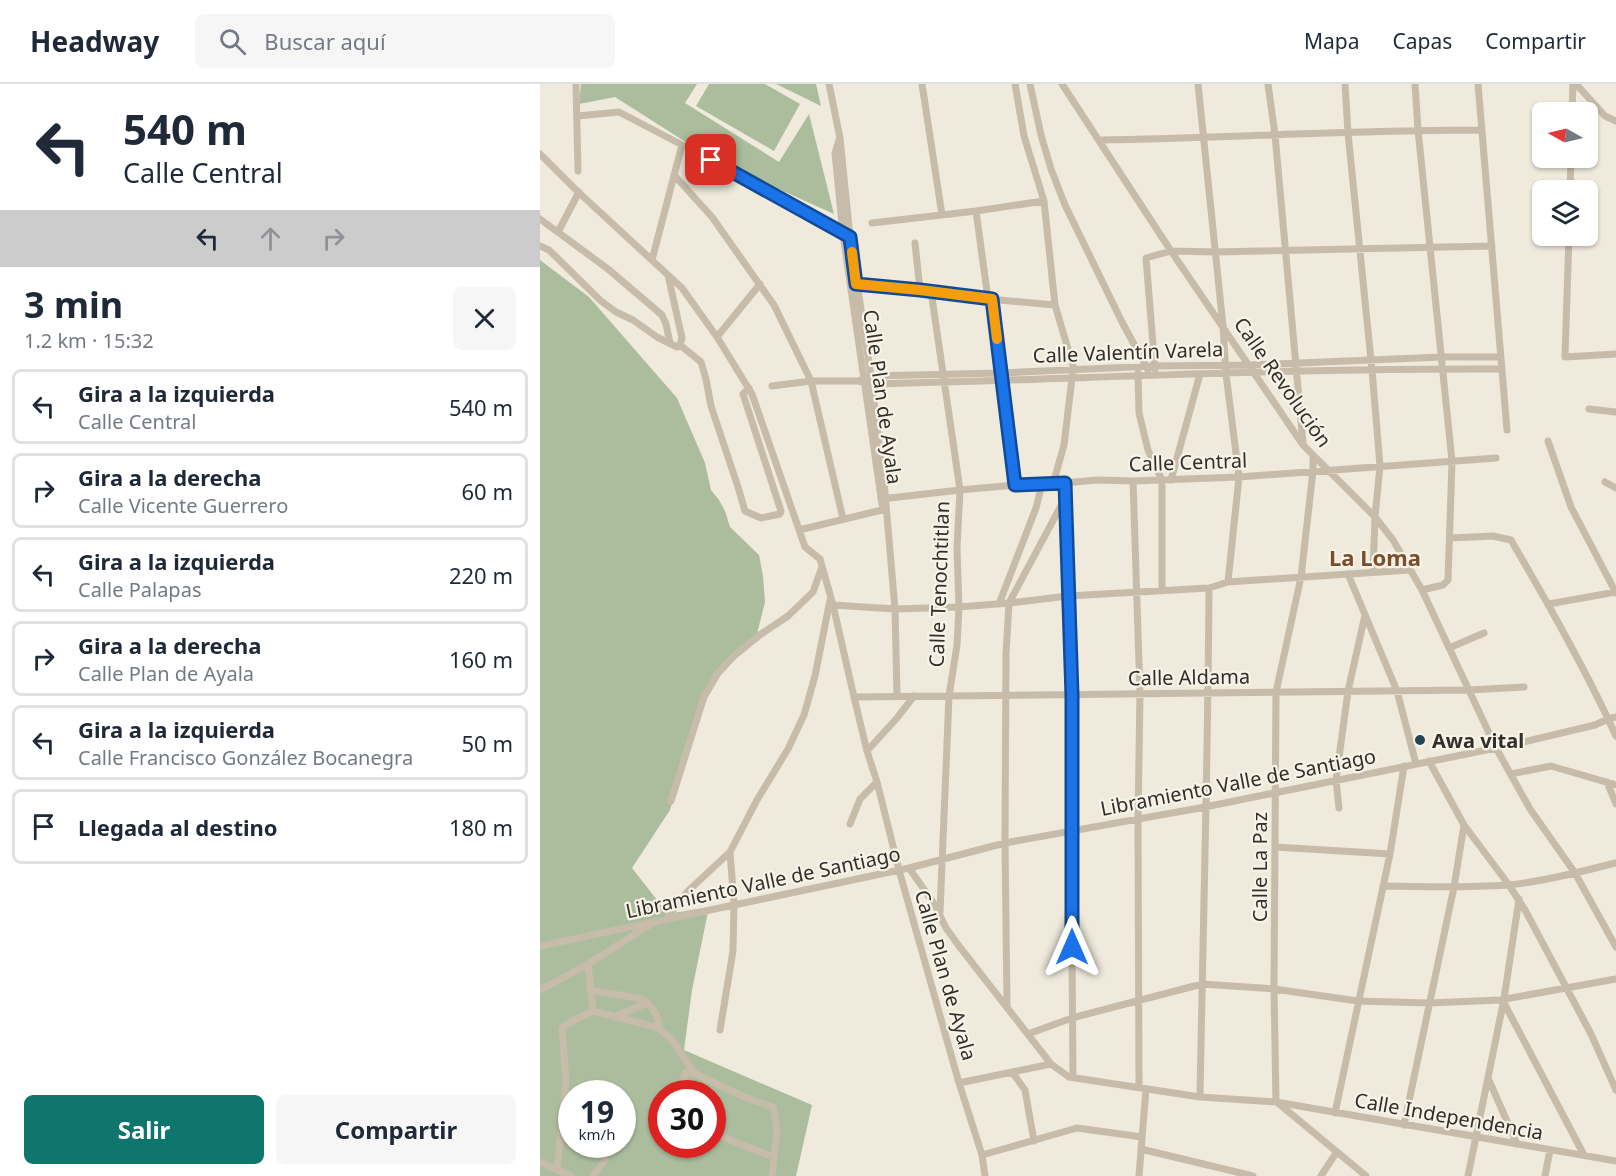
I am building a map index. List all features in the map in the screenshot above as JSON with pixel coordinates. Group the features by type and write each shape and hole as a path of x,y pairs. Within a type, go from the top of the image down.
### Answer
{"street":[{"path":"576,84 578,171"},
{"name":"Calle Plan de Ayala","path":"830,84 840,138 847,235 887,518 895,609 897,696"},
{"path":"922,84 942,215"},
{"path":"1015,84 1024,136 1044,201 1055,304 1074,369 1064,445 1053,484"},
{"path":"1030,84 1041,135 1065,205 1122,322 1151,366"},
{"name":"Calle Revolución","path":"1062,84 1303,445 1375,517 1393,540 1422,590 1496,748 1530,809 1575,873 1616,947"},
{"path":"1198,84 1216,252 1225,365 1239,477 1228,582"},
{"path":"1268,84 1275,135 1303,445"},
{"path":"1345,84 1380,466 1373,572"},
{"path":"1415,84 1452,461 1448,580 1443,585 1422,590"},
{"path":"1478,84 1480,130 1507,430"},
{"path":"1573,102 1575,84"},
{"path":"1575,84 1605,116 1616,121"},
{"path":"577,116 619,112 847,235"},
{"path":"1099,140 1480,130"},
{"path":"652,260 682,145"},
{"path":"540,154 682,288 752,394 805,547 820,559 867,751 877,782 860,799 850,824"},
{"path":"674,175 712,217 774,305 811,381 843,519"},
{"path":"558,232 579,192"},
{"path":"872,223 1044,201"},
{"path":"976,211 1001,373 1015,485"},
{"path":"540,219 608,269 662,315 670,343"},
{"path":"915,243 920,290"},
{"path":"540,246 549,250 601,301 616,312 633,320 657,337 677,347 680,345 700,362 711,406 745,511 761,518 780,514 781,511 743,394 749,388"},
{"path":"1153,375 1146,258 1171,250 1216,252 1492,246"},
{"path":"1569,246 1566,357 1616,354"},
{"path":"668,275 682,338 680,345"},
{"path":"717,338 760,284"},
{"path":"854,284 1055,304"},
{"name":"Calle Tenochtitlan","path":"930,291 960,490 957,548 959,607 957,645 949,696 940,916"},
{"name":"Calle Valentín Varela","path":"866,380 943,374 1151,366 1501,357"},
{"path":"1137,367 1139,413 1148,450 1162,480 1162,590"},
{"name":"Calle Valentín Varela","path":"866,380 1002,381 1443,368 1501,369"},
{"path":"1171,480 1200,374"},
{"path":"771,386 811,381 866,380"},
{"path":"1589,409 1616,412"},
{"path":"1548,441 1571,507 1616,592 1549,604"},
{"name":"Calle La Paz","path":"1276,1101 1274,989 1276,692 1301,577 1313,455"},
{"name":"Calle Central","path":"883,499 1015,485 1097,480 1239,477 1496,458"},
{"path":"1133,481 1140,693 1138,1000 1143,1088 1139,1176"},
{"path":"1605,482 1616,488"},
{"path":"909,868 935,904 946,928 959,946 1051,1064 1069,1077 1073,1077 1072,695 1065,483"},
{"path":"999,604 1036,508 1042,484"},
{"path":"1007,1006 1006,654 1010,603 1064,499"},
{"path":"799,530 885,510"},
{"path":"1450,538 1496,537 1510,540 1549,604 1612,718 1616,736"},
{"path":"672,801 704,698 718,673 734,656 788,616 813,592 822,567"},
{"path":"832,601 895,609 959,607 1068,596 1209,588 1228,582 1410,570"},
{"path":"1348,574 1397,691 1416,764"},
{"path":"1200,1097 1209,588"},
{"path":"667,918 688,891 730,852 757,800 788,749 804,715 832,601"},
{"path":"1339,807 1336,780 1348,691 1365,615"},
{"path":"1449,648 1484,633"},
{"name":"Calle Aldama","path":"854,697 1469,690 1524,687"},
{"path":"867,751 914,696"},
{"name":"Libramiento Valle de Santiago","path":"540,946 909,868 1005,843 1205,807 1496,748 1596,725 1612,718"},
{"path":"1429,761 1464,825 1519,899 1591,1034 1616,1090"},
{"path":"1335,1113 1390,854 1404,766"},
{"path":"1511,774 1551,766 1616,785"},
{"name":"Calle Plan de Ayala","path":"877,782 899,870 959,1083 982,1155 985,1176"},
{"path":"1607,782 1616,804"},
{"path":"1404,1125 1454,888 1464,825"},
{"path":"1275,847 1390,854"},
{"path":"720,1030 733,951 734,904 730,852"},
{"path":"1383,886 1454,888 1509,885 1616,863"},
{"path":"1468,1176 1504,1001 1519,899"},
{"path":"540,990 588,964 655,921"},
{"path":"588,964 593,1011"},
{"path":"1028,1034 1072,1018 1202,984 1274,989 1358,1001 1429,1003 1504,1001 1616,979"},
{"path":"590,990 643,999 658,1016 659,1028"},
{"path":"1504,1001 1584,1155"},
{"path":"615,1017 647,1003"},
{"path":"557,1170 566,1080 562,1028 593,1011 659,1028 673,1041 694,1073"},
{"path":"959,1083 1051,1064"},
{"path":"1012,1072 1025,1090 1034,1141"},
{"path":"684,1080 685,1073 694,1073 744,1097 773,1107 777,1129 772,1176"},
{"name":"Calle Independencia","path":"1073,1077 1200,1097 1276,1101 1616,1161"},
{"path":"1488,1077 1517,1144"},
{"path":"1276,1101 1366,1176"},
{"path":"982,1155 1077,1128 1142,1137"},
{"path":"726,1138 774,1157"},
{"path":"1141,1149 1253,1176"},
{"path":"1545,1176 1550,1150"},
{"path":"1321,1176 1336,1153"},
{"path":"593,1176 605,1160"},
{"path":"540,1162 571,1176"}],"green space":[{"path":"581,84 697,84 685,103 779,162 809,114 834,214 714,160 615,97 579,104"},
{"path":"709,84 765,84 800,104 774,151 696,106"},
{"path":"776,84 816,84 821,106"},
{"path":"540,260 589,297 677,398 705,463 711,490 725,511 730,527 759,555 765,602 755,642 733,658 714,679 670,810 632,868 668,914 709,907 692,990 684,1050 812,1105 796,1176 540,1176"}],"slow traffic":[{"path":"852,252 856,284 992,299 997,339"}],"place":[{"name":"Awa vital","path":"1420,740"}],"district":[{"name":"La Loma","path":"1375,557"}],"route":[{"path":"711,160 850,237 856,284 992,299 1015,485 1065,483 1072,695 1072,947"}]}
